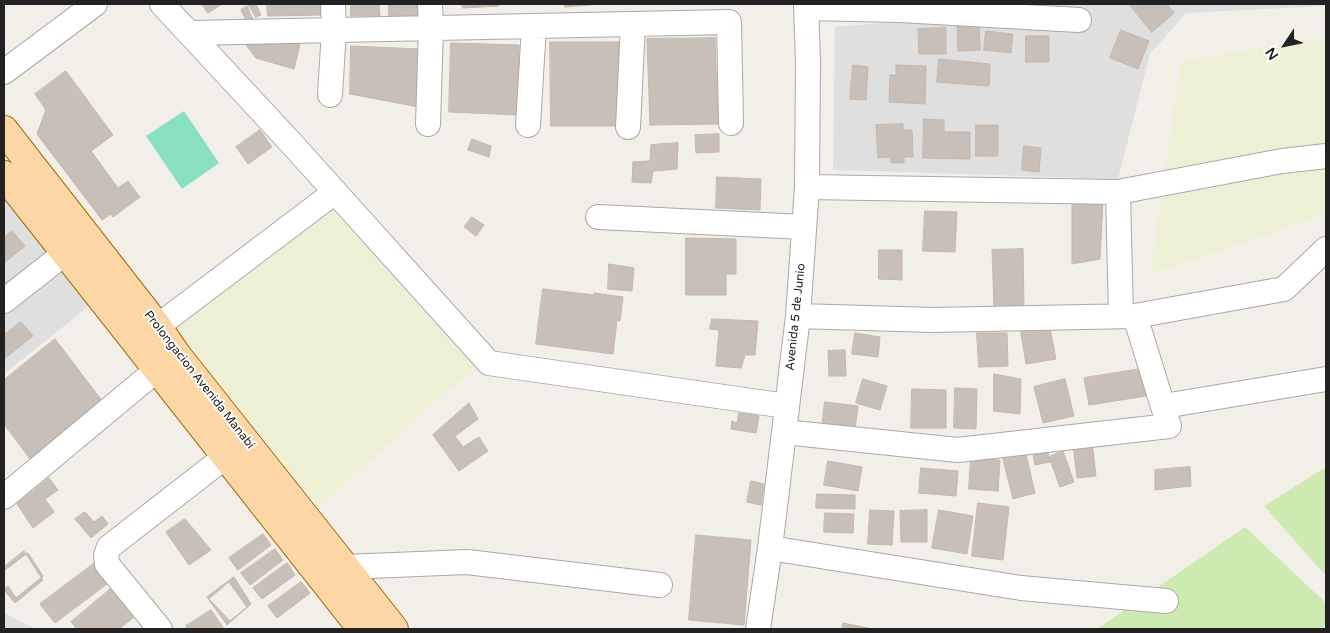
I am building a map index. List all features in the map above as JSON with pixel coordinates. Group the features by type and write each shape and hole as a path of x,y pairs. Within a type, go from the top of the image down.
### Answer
{"main road":[{"name":"Prolongacion Avenida Manabí","path":"4,130 167,362 334,573 362,629"},
{"name":"Prolongacion Avenida Manabí","path":"4,174 65,253 147,334"},
{"name":"Prolongacion Avenida Manabí","path":"167,362 225,457 334,573 394,629"}],"street":[{"path":"4,72 95,4"},
{"path":"162,4 191,33 490,363 786,406"},
{"path":"330,95 334,30 333,4"},
{"path":"428,124 430,4"},
{"path":"806,6 1079,20"},
{"name":"Avenida 5 de Junio","path":"758,629 770,548 798,316 807,187 808,62 806,6"},
{"path":"191,33 729,22 731,123"},
{"path":"628,127 633,24"},
{"path":"528,125 534,26"},
{"path":"807,187 1118,192 1282,161 1326,156"},
{"path":"147,334 335,192"},
{"path":"784,432 958,450 1169,426 1164,406 1128,316 1118,192"},
{"path":"598,217 804,227"},
{"path":"798,316 933,320 1128,316 1284,289 1326,249"},
{"path":"4,301 65,253"},
{"path":"4,497 167,362"},
{"path":"1164,406 1326,379"},
{"path":"160,629 107,564 106,555 109,547 225,457"},
{"path":"770,548 1021,588 1166,601"},
{"path":"334,573 467,562 660,584"}],"shaded area":[{"path":"835,4 1326,4 1326,6 1186,13 1150,54 1118,179 833,170 835,27 976,15"},
{"path":"4,198 89,306 4,374"},
{"path":"4,613 35,629 4,629"}],"green space":[{"path":"1326,39 1326,214 1150,275 1181,60"},
{"path":"184,111 219,163 182,189 146,136"},
{"path":"327,200 446,337 476,366 318,507 166,317"},
{"path":"1326,467 1326,576 1264,506"},
{"path":"1245,527 1326,603 1326,624 1323,629 1097,629"}],"building":[{"path":"202,4 222,4 208,13"},
{"path":"248,4 256,4 261,15 256,17"},
{"path":"267,4 324,4 324,15 268,16"},
{"path":"351,4 379,4 380,16 351,16"},
{"path":"389,4 418,4 418,17 389,17"},
{"path":"462,4 499,4 499,6 463,8"},
{"path":"565,4 600,4 565,7"},
{"path":"1129,4 1167,4 1174,13 1152,32"},
{"path":"247,6 253,20 248,24 241,10"},
{"path":"979,24 980,50 958,51 957,25"},
{"path":"946,28 946,54 919,54 918,29"},
{"path":"1121,30 1149,41 1138,69 1110,58"},
{"path":"986,31 1013,34 1011,53 984,50"},
{"path":"1026,36 1049,36 1049,62 1026,62"},
{"path":"715,38 718,124 650,125 647,39"},
{"path":"249,42 300,44 294,69 256,58 246,45"},
{"path":"550,42 621,42 621,126 551,126"},
{"path":"451,43 519,45 517,115 449,112"},
{"path":"351,46 419,49 419,107 350,94"},
{"path":"939,59 990,64 989,86 937,82"},
{"path":"853,65 868,67 866,100 850,99"},
{"path":"896,65 926,66 925,104 889,102 890,75 896,75"},
{"path":"66,71 113,135 91,151 118,188 128,181 140,197 113,217 111,214 102,220 37,134 46,110 35,94"},
{"path":"924,119 944,120 944,132 970,132 970,159 923,158"},
{"path":"903,124 903,130 912,130 913,157 904,157 904,163 891,163 891,157 878,158 876,125"},
{"path":"976,125 998,125 998,156 976,156"},
{"path":"260,130 272,147 248,164 236,147"},
{"path":"719,134 719,152 696,153 695,135"},
{"path":"472,139 491,146 489,157 468,150"},
{"path":"678,143 677,169 653,171 651,183 632,182 633,162 650,161 651,145"},
{"path":"1024,146 1041,148 1039,172 1022,170"},
{"path":"717,177 761,179 760,210 716,208"},
{"path":"1103,201 1100,259 1072,264 1072,203"},
{"path":"925,211 957,212 955,252 923,251"},
{"path":"472,217 484,225 476,236 464,227"},
{"path":"12,231 25,246 4,263 4,238"},
{"path":"686,238 736,239 736,274 726,274 726,295 686,295"},
{"path":"1023,249 1024,307 994,307 992,250"},
{"path":"879,250 902,250 902,280 879,279"},
{"path":"609,264 634,268 632,291 608,289"},
{"path":"543,289 623,297 620,321 617,320 613,354 536,344"},
{"path":"712,319 758,321 755,355 745,355 741,368 716,366 719,330 710,329"},
{"path":"21,322 33,336 4,359 4,335"},
{"path":"1049,323 1056,359 1026,364 1020,327"},
{"path":"855,333 880,337 878,357 852,354"},
{"path":"977,333 1007,333 1008,366 979,367"},
{"path":"55,339 106,406 36,467 4,424 4,380"},
{"path":"845,350 846,376 829,376 828,351"},
{"path":"1141,369 1146,396 1089,405 1084,378"},
{"path":"994,374 1021,379 1020,414 994,411"},
{"path":"863,379 887,386 880,410 856,403"},
{"path":"1065,379 1074,416 1043,423 1034,387"},
{"path":"955,388 977,389 976,429 954,428"},
{"path":"912,389 946,390 946,428 911,428"},
{"path":"825,402 858,406 855,430 822,427"},
{"path":"469,403 478,419 455,436 463,447 479,437 488,451 459,471 433,435"},
{"path":"739,413 759,416 756,433 731,429 732,421 737,423"},
{"path":"1092,442 1096,476 1077,478 1073,445"},
{"path":"1046,444 1050,462 1035,465 1032,447"},
{"path":"1025,450 1035,493 1013,499 1002,455"},
{"path":"1063,451 1074,482 1060,487 1049,457"},
{"path":"971,458 1000,460 998,491 969,489"},
{"path":"828,461 862,467 858,491 824,485"},
{"path":"1190,467 1191,486 1155,490 1155,470"},
{"path":"921,468 958,471 956,496 919,493"},
{"path":"49,478 58,490 45,499 54,512 33,528 17,504"},
{"path":"751,481 764,484 761,505 747,502"},
{"path":"817,494 855,495 855,509 816,508"},
{"path":"978,503 1009,507 1003,560 972,556"},
{"path":"870,510 894,511 892,545 868,544"},
{"path":"927,510 927,542 901,542 900,511"},
{"path":"939,510 973,516 967,554 932,548"},
{"path":"85,512 94,522 102,516 108,524 91,538 75,519"},
{"path":"825,513 854,514 853,533 824,532"},
{"path":"185,519 211,550 189,565 166,532"},
{"path":"263,534 271,545 238,570 229,558"},
{"path":"696,535 751,540 744,625 689,620"},
{"path":"275,549 283,560 250,585 241,573"},
{"path":"24,551 43,580 15,603 4,590 4,567"},
{"path":"28,553 43,576 16,598 8,586 4,589 4,571"},
{"path":"100,559 115,578 55,623 40,604"},
{"path":"287,563 295,575 262,599 253,588"},
{"path":"234,577 251,604 227,625 207,597"},
{"path":"229,582 247,607 230,621 209,599"},
{"path":"301,582 310,593 277,618 268,606"},
{"path":"114,586 138,614 119,629 77,629 71,622"},
{"path":"211,610 224,629 188,629 186,626"},
{"path":"843,623 873,629 842,629"}]}
